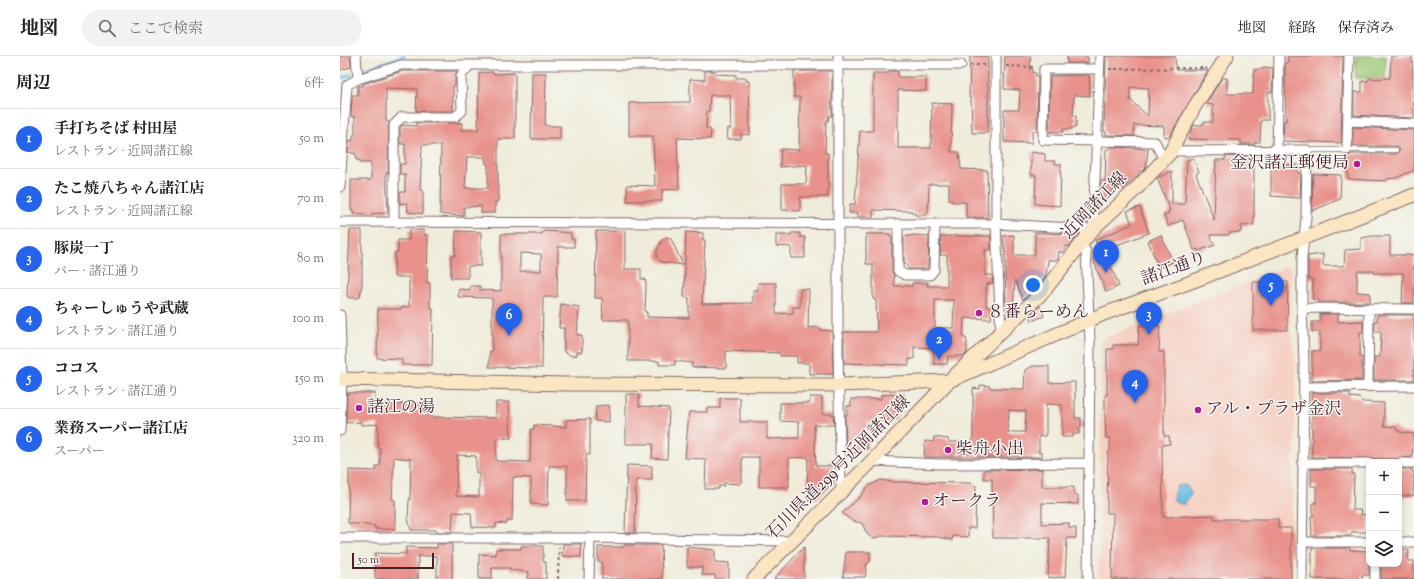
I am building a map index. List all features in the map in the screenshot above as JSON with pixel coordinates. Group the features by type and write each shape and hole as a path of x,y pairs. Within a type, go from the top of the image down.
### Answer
{"street":[{"path":"356,56 358,79"},
{"path":"838,56 839,385 841,491"},
{"path":"996,56 996,224 1001,333"},
{"path":"340,222 838,225 996,224 1093,229 1098,69 1100,56"},
{"path":"1277,150 1279,56"},
{"path":"1347,150 1349,122 1349,56"},
{"path":"340,187 347,85 358,79 401,65 469,66 625,60 773,61 838,66 930,60 961,65"},
{"name":"近岡諸江線","path":"949,381 1043,292 1093,229 1137,188 1168,156 1194,106 1224,62"},
{"path":"394,222 394,125 402,117 455,117 462,111 461,76 469,66"},
{"path":"1098,69 1044,69 1043,140 1155,142 1168,156 1277,150 1306,150 1306,218 1302,308 1304,387 1302,463 1302,579"},
{"path":"1349,122 1414,124"},
{"name":"諸江通り","path":"949,381 979,366 1089,320 1414,195"},
{"path":"898,225 898,271 905,275 930,275 934,270 935,224"},
{"path":"1082,244 1086,252 1089,320 1088,579"},
{"path":"1302,308 1414,309"},
{"path":"1368,386 1369,308"},
{"path":"340,315 340,431"},
{"path":"341,379 566,384 839,385 949,381"},
{"name":"石川県道299号近岡諸江線","path":"754,579 841,491 872,462 949,381"},
{"path":"1304,387 1414,386"},
{"path":"872,462 948,464 1088,464"},
{"path":"1302,463 1366,463"},
{"path":"1402,464 1414,464"},
{"path":"340,538 590,538 790,542"},
{"path":"588,579 590,538"},
{"path":"1302,542 1366,542"},
{"path":"1402,542 1414,542"},
{"path":"1374,579 1375,567"}],"lane":[{"path":"1306,150 1396,150"}],"path":[{"path":"1098,69 1224,62"},
{"path":"558,579 559,538"}],"shaded area":[{"name":"アル・プラザ金沢","path":"1288,266 1291,269 1290,330 1296,363 1295,456 1292,457 1292,579 1099,579 1101,339"}],"green space":[{"path":"1356,56 1386,56 1385,79 1355,78"}],"water":[{"path":"1186,485 1191,492 1190,497 1186,500 1185,504 1180,504 1173,499 1174,492 1176,491 1176,486"}],"building":[{"path":"340,56 350,56 351,67 340,70"},
{"path":"970,56 988,56 988,133 972,133 971,98 969,98"},
{"path":"1005,56 1031,56 1030,69 1033,69 1033,73 1036,73 1036,76 1038,76 1037,131 1032,131 1032,143 1004,142 1004,110 1019,110 1020,90 1004,89"},
{"path":"1067,56 1088,57 1088,63 1067,63"},
{"path":"1106,56 1175,56 1176,70 1208,70 1170,136 1164,137 1164,126 1134,125 1134,136 1106,135 1106,132 1104,132","holes":["1130,87 1149,88 1148,116 1130,100"]},
{"path":"1288,56 1343,56 1341,143 1283,141 1284,121 1286,121 1285,63 1288,63"},
{"path":"1391,56 1412,56 1414,118 1354,115 1354,92 1362,92 1362,81 1368,81 1368,79 1390,78"},
{"path":"1264,67 1273,68 1272,92 1268,92 1268,120 1261,120 1260,142 1255,142 1255,144 1241,144 1241,140 1188,139 1194,125 1203,125 1203,122 1213,122 1213,105 1206,104 1222,78 1227,78 1227,94 1253,94 1254,70 1264,69"},
{"path":"402,71 457,71 455,76 455,86 453,86 453,111 416,111 417,89 386,88 386,121 389,122 388,173 386,173 388,213 353,214 353,210 351,210 351,180 371,180 371,163 360,163 360,160 356,160 356,154 348,152 349,140 353,141 353,135 355,135 355,117 351,116 352,95 358,95 358,86 363,86 363,84"},
{"path":"705,71 713,71 717,74 736,75 736,78 746,78 746,81 749,81 750,135 741,134 741,139 727,139 728,128 731,129 730,95 710,95 706,128 711,130 710,139 677,138 679,189 662,190 662,201 627,201 627,185 655,186 653,136 629,136 629,103 690,102 690,79 705,80"},
{"path":"794,71 832,71 832,116 829,116 828,121 826,121 825,153 828,153 828,197 800,197 800,211 782,210 782,184 806,184 807,165 780,167 781,149 799,150 800,97 794,97"},
{"path":"890,71 898,71 898,77 926,77 926,91 898,90 898,148 931,148 932,103 952,104 951,152 959,152 961,169 987,170 988,218 966,217 966,202 952,202 952,200 949,200 949,184 929,184 928,212 926,215 915,215 912,211 873,210 873,217 858,217 858,213 849,213 850,204 855,204 860,131 873,131 873,73 890,73"},
{"path":"479,73 515,73 515,139 498,139 498,202 495,202 495,213 481,213 481,206 464,207 464,216 440,214 441,145 422,145 420,190 423,190 423,214 408,212 407,203 400,204 400,192 405,192 405,174 400,174 400,164 405,164 405,144 400,144 400,127 402,125 416,126 416,123 462,123 461,130 478,130","holes":["467,157 485,157 486,164 488,164 488,188 465,188"]},
{"path":"532,73 546,73 545,126 560,126 560,139 531,139"},
{"path":"1089,75 1090,96 1074,95 1073,116 1076,116 1076,126 1071,129 1063,129 1063,132 1049,132 1050,76"},
{"path":"1353,127 1414,130 1414,170 1396,178 1387,179 1386,181 1348,179 1348,156 1352,154 1396,154 1400,150 1396,146 1353,146"},
{"path":"1112,147 1148,149 1146,167 1142,171 1139,171 1138,175 1123,189 1114,189 1100,203 1101,180 1105,181 1106,150"},
{"path":"1031,152 1045,154 1045,161 1055,161 1055,164 1061,164 1060,206 1035,204 1036,175 1031,175"},
{"path":"1254,156 1253,225 1241,226 1241,232 1229,233 1229,235 1210,235 1215,245 1198,251 1197,249 1194,250 1183,220 1168,226 1164,215 1169,213 1168,211 1170,210 1157,178 1172,171 1172,204 1185,204 1187,160 1193,158 1199,172 1196,174 1214,220 1216,160 1225,160 1225,157"},
{"path":"1298,165 1298,173 1301,173 1300,198 1271,196 1271,166"},
{"path":"1313,174 1341,175 1340,199 1312,211"},
{"path":"1140,207 1149,233 1100,251 1095,240 1132,224 1127,211"},
{"path":"350,230 362,230 362,284 359,298 349,298 347,296"},
{"path":"409,230 424,230 424,235 428,235 427,283 430,283 430,307 433,308 432,365 402,365 402,359 377,358 378,309 402,309 402,307 409,307 409,277 394,277 395,252 398,252 398,240 409,240"},
{"path":"456,231 481,232 481,266 468,266 468,278 451,278 451,256 455,256"},
{"path":"596,231 625,231 625,269 641,269 641,279 645,279 646,283 645,312 647,312 647,317 689,318 689,298 684,297 686,232 703,233 703,240 705,240 702,304 753,303 753,290 758,290 758,283 776,283 776,314 793,313 793,307 800,307 800,289 809,289 808,328 820,327 820,330 832,331 833,374 809,374 809,363 797,363 797,356 780,356 780,353 726,351 726,368 692,367 692,363 675,361 675,365 659,365 659,361 628,361 628,320 603,320 602,298 595,298"},
{"path":"542,232 571,233 571,239 574,239 574,247 558,247 557,297 543,297 542,368 489,367 490,351 492,351 492,298 458,297 459,289 470,290 470,286 480,286 480,290 501,291 501,234 542,234","holes":["520,253 541,254 541,271 520,271"]},
{"path":"791,233 800,233 800,237 805,237 805,258 791,258 791,247 776,246 776,235 791,235"},
{"path":"1035,233 1079,234 1070,246 1065,246 1064,252 1059,252 1058,260 1048,260 1046,275 1041,282 1029,282 1029,294 1023,300 1015,280 1013,309 1009,313 1006,313 1005,254 1003,236 1014,235 1014,255 1035,255"},
{"path":"866,234 890,234 890,237 892,237 892,271 894,276 894,286 912,286 912,283 928,283 927,286 947,286 947,255 940,255 941,236 991,236 991,250 985,250 985,275 992,275 993,283 987,284 986,293 986,307 992,307 991,319 964,318 963,338 966,338 967,353 964,356 948,356 947,364 934,364 934,348 914,347 914,359 909,359 909,365 844,363 844,332 877,332 876,300 873,299 873,264 866,264","holes":["935,300 954,300 953,328 935,328"]},
{"path":"913,235 929,236 928,267 925,269 909,269 904,262 904,237"},
{"path":"1161,235 1173,262 1159,268 1148,241"},
{"path":"1372,236 1390,236 1390,255 1414,255 1414,303 1402,303 1403,273 1374,273 1374,271 1357,271 1357,292 1370,293 1370,302 1318,302 1318,299 1313,300 1313,279 1308,279 1308,256 1323,254 1323,266 1344,266 1345,250 1361,249 1361,238"},
{"path":"667,237 671,239 683,265 661,262 657,257 657,250 662,240"},
{"path":"1106,254 1119,286 1106,292 1093,259"},
{"path":"1253,282 1288,282 1287,330 1253,330"},
{"path":"561,304 579,307 577,335 582,335 582,352 577,352 577,355 572,356 564,352 564,328 559,328"},
{"path":"1040,306 1044,316 1032,321 1030,315"},
{"path":"1320,314 1338,314 1338,322 1363,321 1363,332 1360,332 1362,380 1312,381 1312,351 1320,351 1320,332 1312,332 1312,322 1320,322"},
{"path":"1377,315 1414,315 1414,380 1374,380 1374,357 1380,357 1381,332 1375,332 1375,321 1377,321"},
{"path":"1139,326 1160,326 1159,352 1164,352 1164,436 1169,436 1170,444 1162,445 1163,517 1214,515 1214,519 1278,519 1278,528 1291,528 1291,579 1112,579 1113,513 1107,513 1108,452 1110,452 1110,438 1106,438 1105,417 1105,395 1107,395 1107,349 1113,349 1113,345 1138,345"},
{"path":"1033,366 1049,366 1049,383 1075,382 1075,418 1081,418 1081,428 1079,428 1079,434 1073,434 1073,437 1062,437 1062,405 1046,404 1046,433 1045,436 1039,436 1039,453 1042,453 1042,457 924,457 925,441 933,442 934,437 948,439 949,442 973,442 973,388 980,389 980,385 990,386 990,388 1024,389 1025,370","holes":["1009,410 1026,411 1025,432 1008,432"]},
{"path":"347,393 375,393 375,405 428,403 428,417 496,418 496,402 509,402 511,438 496,438 496,461 530,462 531,429 534,429 534,425 566,427 566,420 590,419 590,455 586,455 585,501 567,501 567,466 549,466 548,505 531,504 531,478 513,477 512,521 507,521 507,524 496,523 496,528 472,527 471,513 453,512 452,532 437,532 437,530 411,530 408,519 411,459 394,457 392,499 395,500 395,529 375,529 375,526 348,523 349,470 376,471 376,466 380,466 380,448 378,448 378,424 361,425 361,422 346,423","holes":["457,455 476,456 476,473 479,473 479,497 456,496"]},
{"path":"1312,393 1350,393 1350,397 1359,398 1363,402 1384,403 1384,426 1396,427 1396,430 1399,430 1399,432 1414,434 1412,457 1395,459 1312,457"},
{"path":"626,394 639,394 639,406 669,408 667,459 652,458 653,444 626,444"},
{"path":"903,394 902,413 896,414 897,419 868,423 867,449 861,449 861,453 846,453 845,415 847,415 847,406 851,406 851,399 881,399 881,395"},
{"path":"810,397 822,397 822,414 833,414 834,425 814,425 816,466 834,466 834,482 816,499 807,498 808,457 789,458 789,487 759,487 759,457 742,457 742,481 739,484 724,483 724,486 719,486 719,489 705,489 706,459 685,458 689,412 707,412 707,408 720,408 720,398 740,398 740,422 767,422 767,439 799,438 799,422 780,421 780,403 810,403"},
{"path":"609,405 609,422 595,421 596,406"},
{"path":"627,465 652,466 652,480 636,480 635,533 625,533"},
{"path":"1042,469 1042,487 1074,487 1074,495 1078,495 1078,504 1042,503 1042,524 1069,523 1069,528 1076,528 1076,538 1067,538 1065,577 1048,578 1050,538 993,538 992,479 984,479 984,470"},
{"path":"1311,469 1352,469 1352,474 1354,474 1353,510 1361,510 1360,514 1366,515 1366,532 1352,532 1350,536 1312,536 1311,516 1313,516 1313,503 1316,503 1316,486 1311,486"},
{"path":"1402,469 1412,469 1412,472 1414,472 1413,496 1402,496"},
{"path":"881,480 893,482 971,483 976,486 975,528 968,528 968,537 953,536 952,540 937,537 881,536 873,539 867,534 862,523 852,521 842,513 860,497 868,486"},
{"path":"437,544 452,544 452,579 437,579 437,556 418,556 418,579 375,579 375,553 406,554 406,547 437,548"},
{"path":"563,544 581,544 581,557 562,556"},
{"path":"624,545 661,545 662,579 602,579 602,562 598,562 598,547 624,547"},
{"path":"521,546 543,546 543,562 546,562 546,579 528,579 529,572 510,570 510,568 492,568 492,579 479,579 479,554 496,555 496,549 521,549"},
{"path":"687,547 715,550 715,562 729,563 729,579 715,579 715,575 702,575 702,567 687,567"},
{"path":"804,547 804,579 774,579"},
{"path":"1312,548 1350,548 1350,550 1366,551 1366,567 1369,567 1369,575 1362,575 1362,579 1312,579"},
{"path":"1402,549 1409,550 1408,561 1414,561 1414,579 1381,579 1381,567 1402,567"},
{"path":"846,552 870,552 870,562 867,563 865,577 843,577"}],"waterway":[{"path":"365,70 404,56"},
{"path":"340,78 351,75"}],"place":[{"name":"金沢諸江郵便局","path":"1357,164"},
{"name":"手打ちそば 村田屋","path":"1106,273"},
{"name":"ココス","path":"1271,306"},
{"name":"８番らーめん","path":"979,313"},
{"name":"豚炭一丁","path":"1149,335"},
{"name":"業務スーパー諸江店","path":"509,336"},
{"name":"たこ焼八ちゃん諸江店","path":"939,360"},
{"name":"ちゃーしゅうや武蔵","path":"1135,403"},
{"name":"諸江の湯","path":"359,408"},
{"name":"アル・プラザ金沢","path":"1198,410"},
{"name":"柴舟小出","path":"948,450"},
{"name":"オークラ","path":"925,502"}]}
